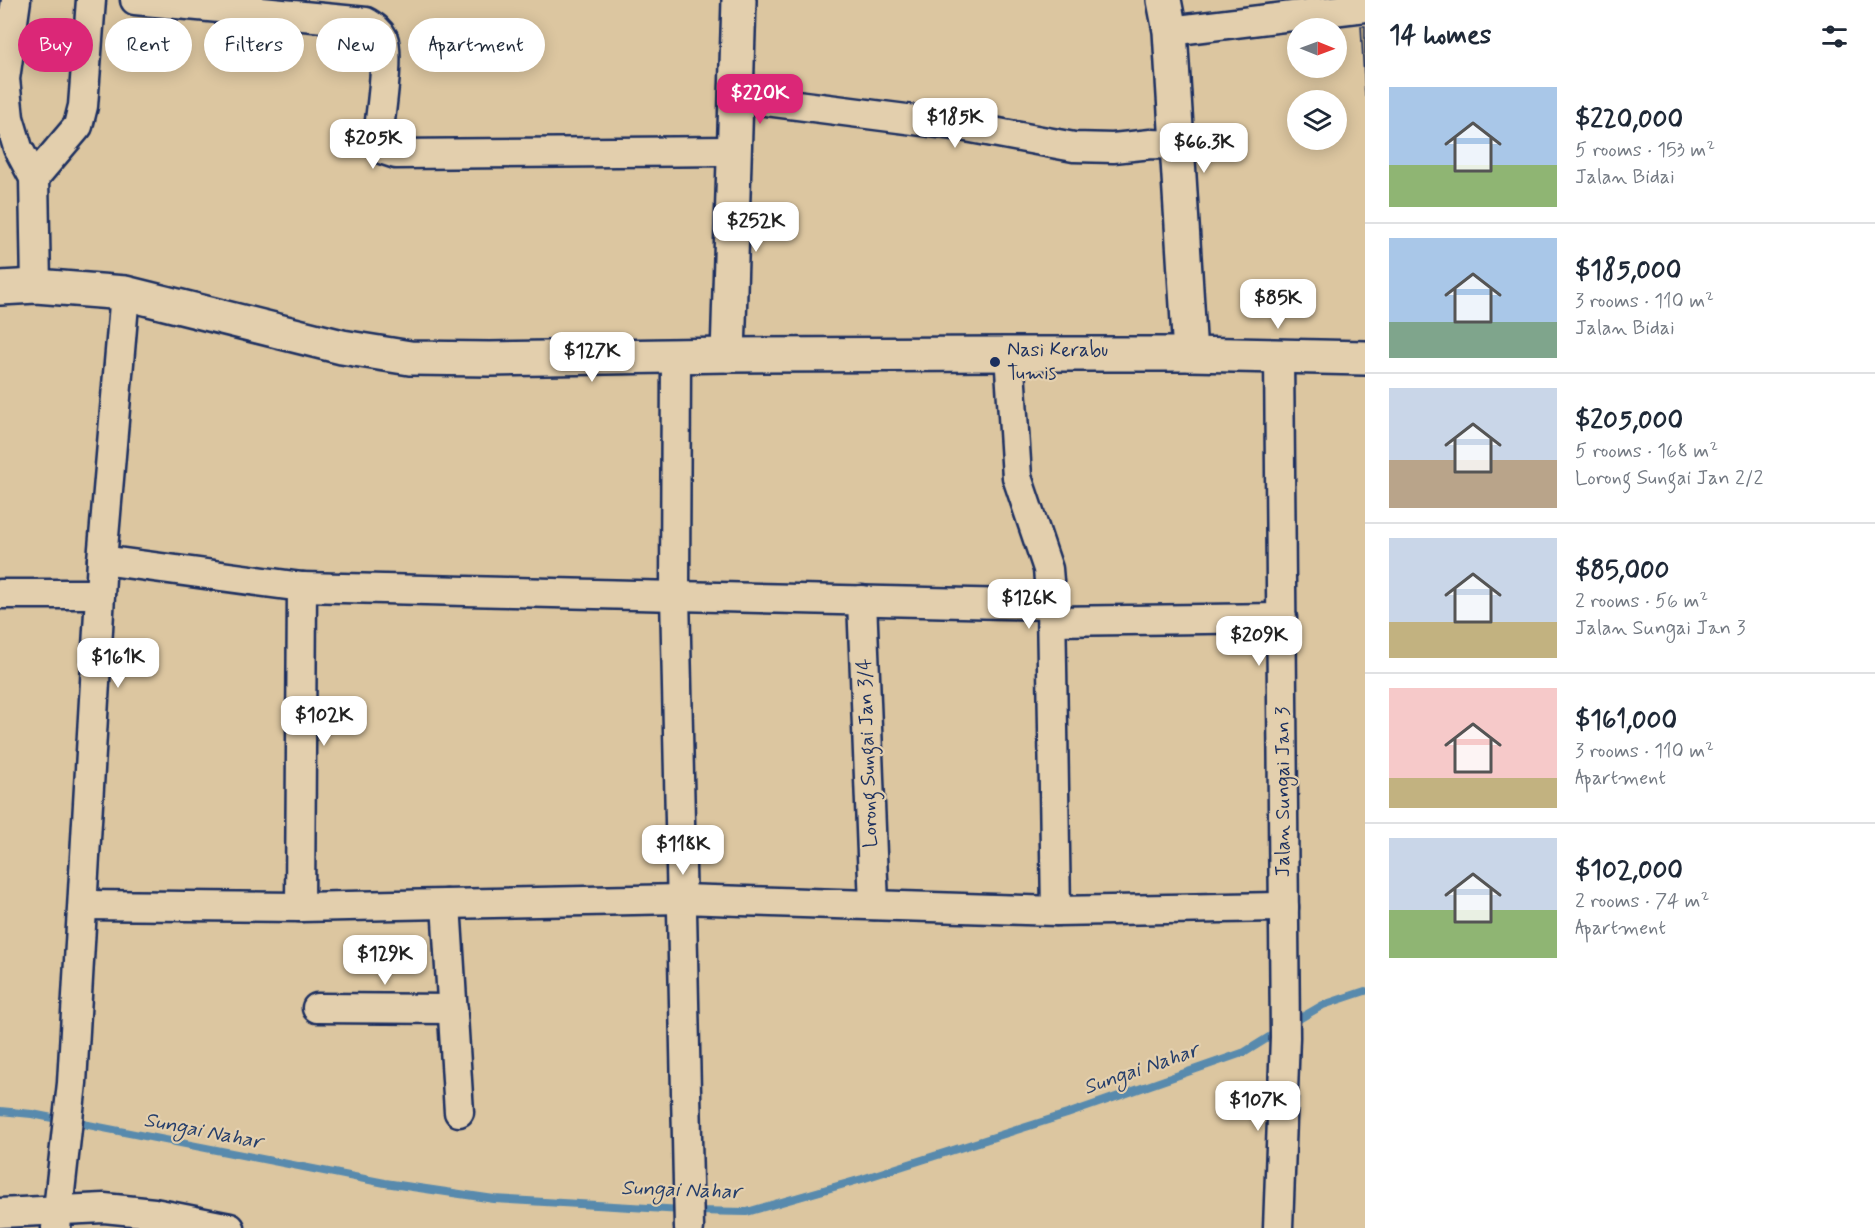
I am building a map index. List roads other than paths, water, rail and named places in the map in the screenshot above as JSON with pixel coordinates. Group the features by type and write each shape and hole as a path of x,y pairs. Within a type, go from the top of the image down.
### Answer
{"main road":[{"path":"728,355 739,0"},
{"path":"1167,15 1190,354"},
{"path":"0,288 36,286 125,293 342,346 410,358 490,360 728,355 1009,354 1190,354 1365,358"}],"street":[{"path":"16,0 5,79 9,118 18,148 34,178 36,286"},
{"path":"34,178 78,126 83,106 91,0"},
{"path":"135,0 277,7 366,22 378,29 384,40 386,54 378,138 384,150 396,154 733,151"},
{"path":"1167,15 1359,5"},
{"path":"735,97 961,126 1074,147 1177,145"},
{"path":"56,1219 72,1083 102,560 125,293"},
{"path":"1009,354 1017,477 1048,569 1052,613 1056,911"},
{"name":"Jalan Sungai Jan 3","path":"1278,1228 1285,1037 1279,356"},
{"path":"676,357 675,595 689,1228"},
{"path":"102,560 302,587 862,600 1052,613 1282,618"},
{"path":"300,907 302,587"},
{"path":"0,594 100,594"},
{"name":"Lorong Sungai Jan 3/4","path":"862,600 874,905"},
{"path":"83,905 300,907 681,899 1056,911 1284,907"},
{"path":"447,904 459,1112"},
{"path":"317,1008 453,1009"},
{"path":"0,1213 56,1219 104,1208 154,1213 230,1228"}],"waterway":[{"name":"Sungai Nahar","path":"1292,1023 1323,1005 1365,991"},
{"name":"Sungai Nahar","path":"695,1211 747,1212 862,1179 1067,1114 1245,1052 1279,1031"},
{"name":"Sungai Nahar","path":"0,1111 32,1114 385,1183 494,1199 683,1210"}],"place":[{"name":"Nasi Kerabu Tumis","path":"995,362"}]}
